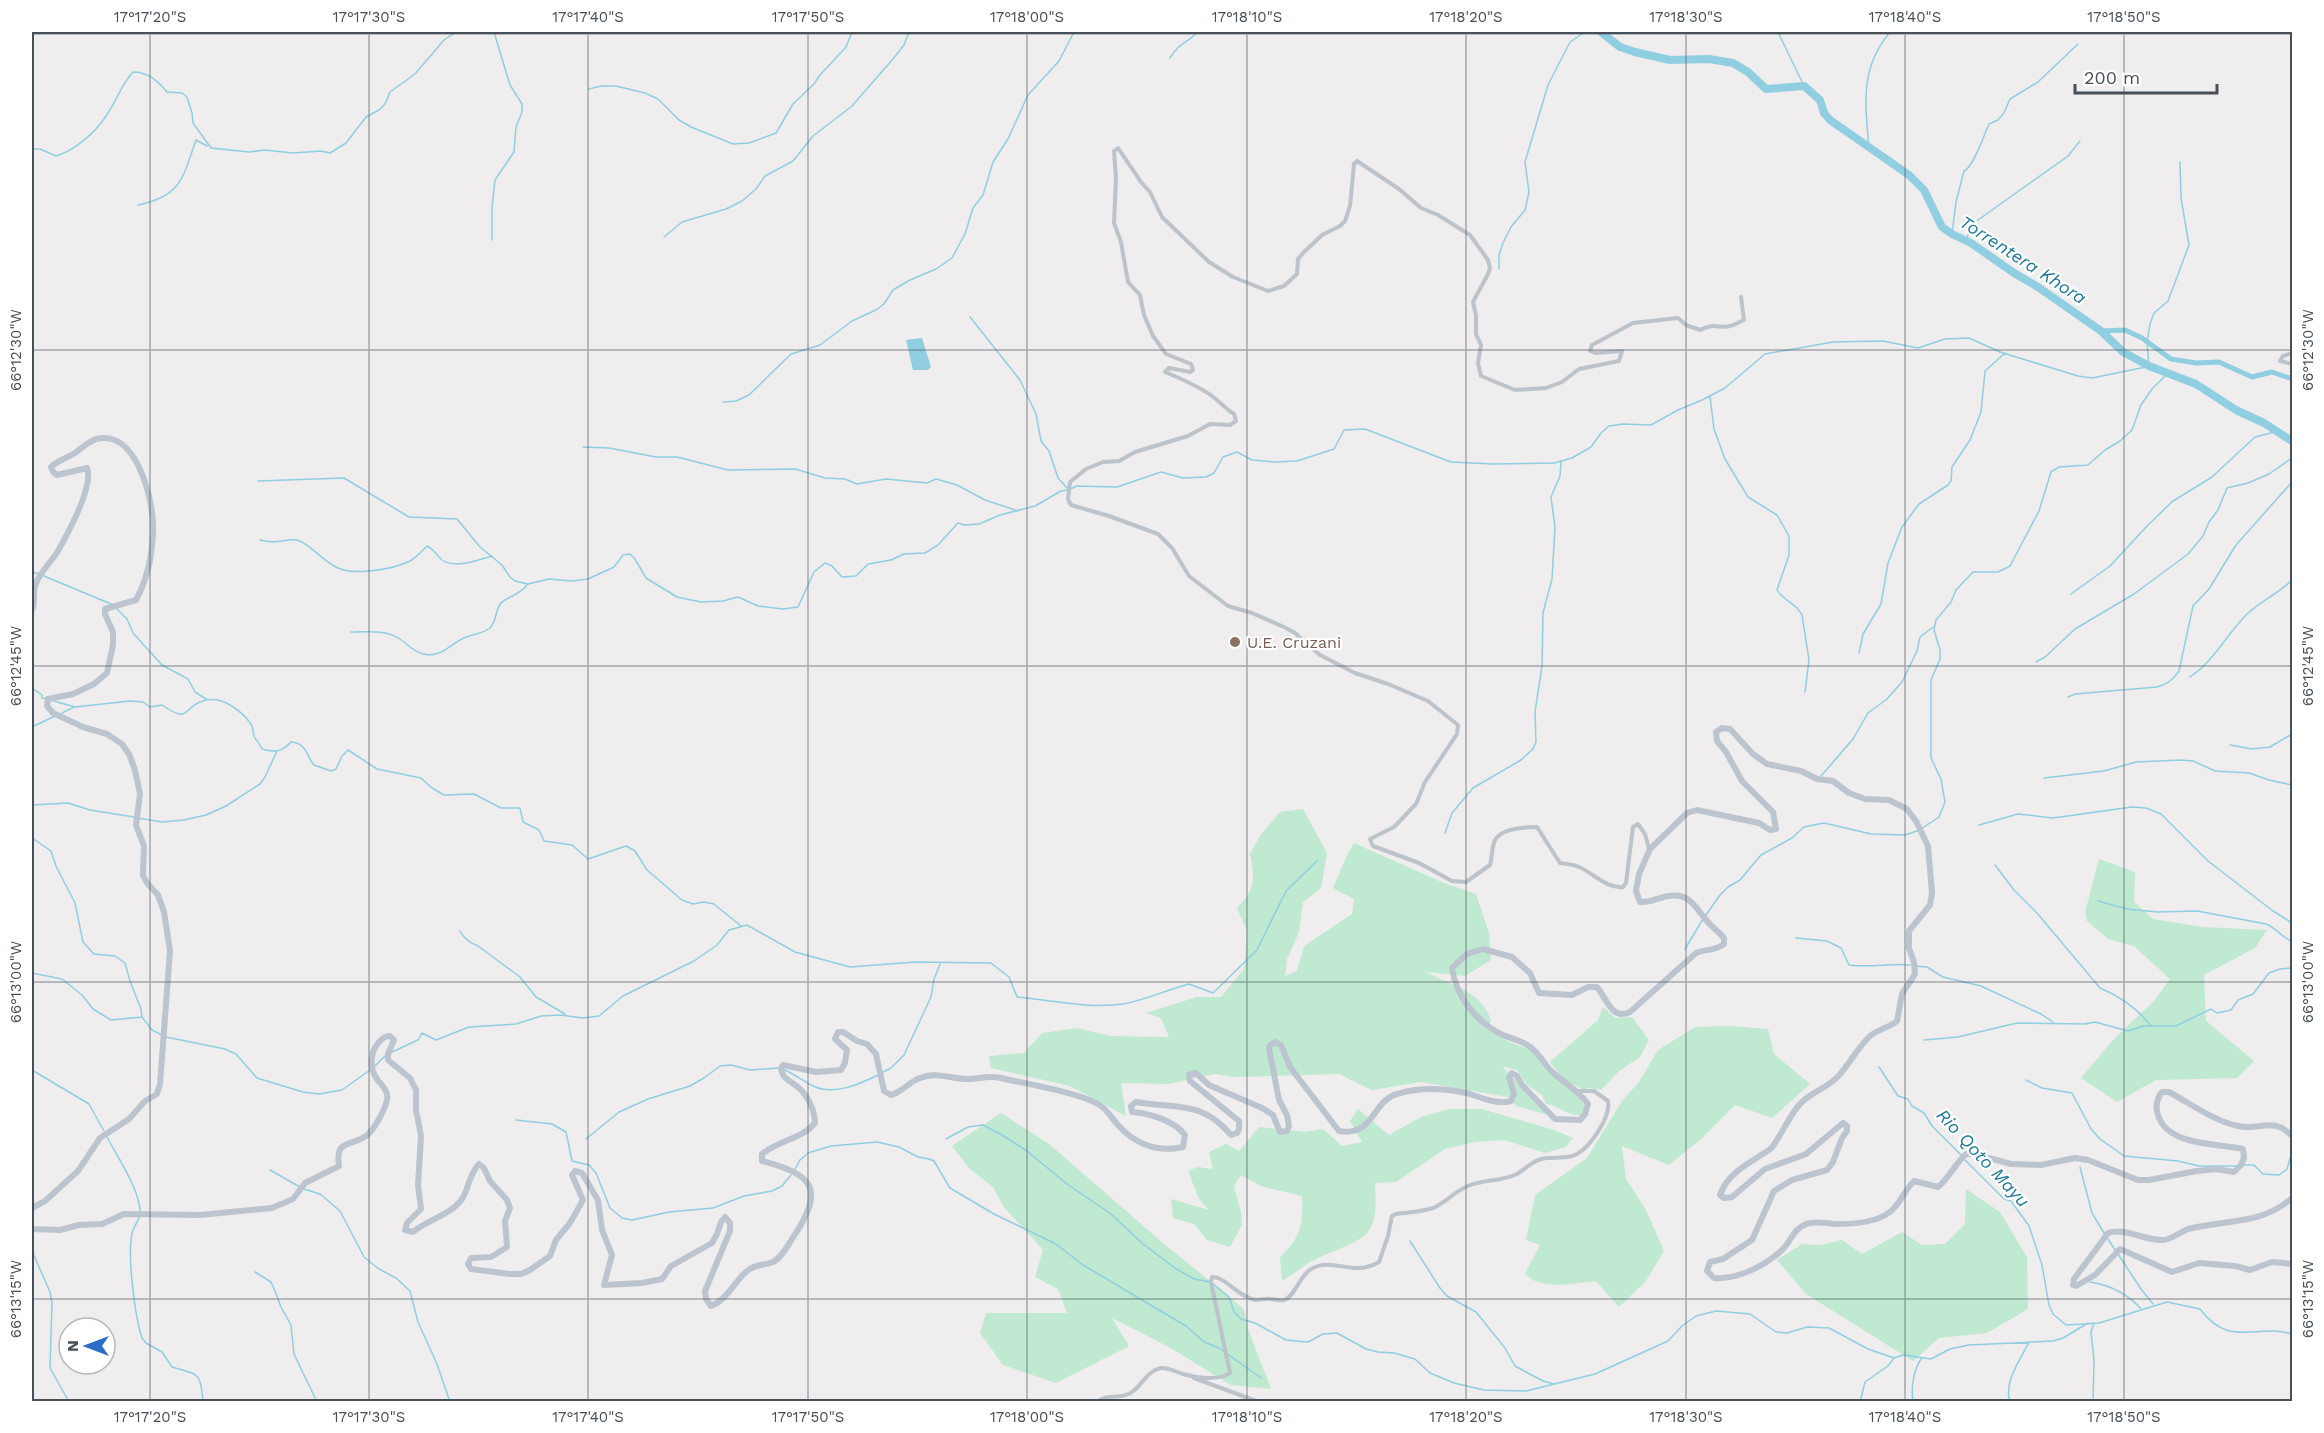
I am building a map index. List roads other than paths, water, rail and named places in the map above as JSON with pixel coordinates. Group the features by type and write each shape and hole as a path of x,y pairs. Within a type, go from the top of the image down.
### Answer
{"main road":[{"path":"32,610 36,583 57,552 87,490 89,474 87,468 57,475 51,467 94,440 105,438 116,441 129,450 141,471 150,500 154,531 147,572 136,600 105,609 113,632 113,645 107,673 94,684 74,694 48,699 47,706 53,713 83,727 107,734 122,744 135,770 140,794 136,825 144,846 143,875 158,895 164,912 170,951 160,1084 157,1094 145,1101 129,1119 100,1138 78,1171 45,1201 32,1208"},
{"path":"32,1229 60,1230 102,1224 124,1214 200,1215 272,1208 293,1199 305,1183 339,1166 339,1150 344,1144 366,1136 375,1125 387,1101 386,1090 374,1076 371,1053 373,1048 386,1036 394,1040 388,1060 410,1078 416,1090 416,1110 421,1136 418,1185 421,1209 407,1223 405,1230 413,1232 462,1200 473,1170 479,1164 507,1200 510,1208 505,1221 507,1247 491,1257 471,1258 468,1264 471,1269 521,1274 550,1256 556,1240 583,1200 572,1175 575,1171 582,1173 598,1200 602,1230 612,1255 604,1286 662,1279 671,1266 712,1243 725,1217 730,1223 730,1231 705,1291 706,1299 711,1306 722,1300 735,1283 757,1264 774,1262 785,1250 812,1206 812,1190 808,1183 777,1166 762,1161 762,1154 773,1145 807,1132 815,1123 815,1115 808,1099 801,1089 784,1077 781,1068 783,1065 816,1072 841,1070 845,1064 847,1050 835,1039 838,1032 843,1032 867,1044 876,1054 884,1092 891,1095 898,1093 918,1078 938,1074 966,1079 988,1076 1001,1078 1099,1104 1131,1136 1145,1145 1160,1150 1183,1148 1185,1135 1180,1128 1158,1118 1132,1112 1131,1106 1136,1102 1186,1106 1219,1121 1232,1135 1239,1129 1239,1121 1190,1082 1189,1075 1196,1073 1209,1085 1273,1115 1280,1132 1287,1131 1289,1126 1287,1115 1279,1100 1269,1048 1275,1042 1281,1045 1290,1067 1339,1131 1345,1132 1364,1127 1388,1097 1408,1091 1427,1088 1465,1093 1504,1103 1511,1101 1514,1094 1510,1073 1515,1073 1522,1085 1555,1119 1580,1120 1586,1114 1588,1104 1578,1091 1551,1070 1532,1048 1520,1040 1503,1035 1477,1019 1454,981 1452,968 1467,954 1483,949 1512,957 1530,973 1539,993 1572,995 1588,987 1598,987 1611,1009 1617,1014 1624,1015 1696,953 1719,948 1724,944 1724,938 1685,896 1666,896 1648,903 1640,902 1636,891 1639,874 1650,849 1688,813 1697,810 1760,823 1770,830 1776,829 1773,812 1742,781 1726,752 1717,741 1716,732 1722,728 1730,729 1753,754 1767,764 1800,771 1817,779 1833,781 1849,793 1865,800 1890,800 1907,809 1916,821 1928,846 1932,893 1930,905 1909,931 1909,948 1915,974 1902,994 1897,1021 1888,1028 1870,1035 1840,1074 1823,1090 1802,1103 1778,1135 1773,1146 1724,1183 1720,1195 1724,1198 1732,1197 1766,1169 1806,1154 1843,1123 1847,1126 1847,1131 1833,1162 1827,1170 1792,1180 1774,1191 1752,1240 1723,1259 1710,1262 1707,1271 1714,1278 1725,1279 1738,1275 1767,1261 1783,1250 1796,1230 1807,1224 1859,1223 1888,1214 1914,1181 1938,1187 1948,1179 1956,1165 1966,1155 1974,1154 2002,1163 2031,1165 2075,1158 2088,1160 2138,1180 2216,1169 2234,1172 2240,1168 2244,1158 2243,1149 2192,1142 2177,1136 2166,1127 2157,1111 2157,1097 2162,1092 2169,1092 2210,1115 2238,1126 2271,1124 2280,1126 2292,1136"},
{"path":"2292,1198 2281,1208 2250,1221 2213,1223 2184,1230 2166,1240 2118,1232 2108,1233 2074,1279 2073,1285 2076,1286 2095,1275 2120,1249 2172,1272 2199,1263 2235,1266 2250,1270 2272,1262 2292,1264"}],"street":[{"path":"1650,849 1638,824 1633,827 1626,883 1623,887 1618,888 1595,878 1579,866 1560,863 1537,827 1520,827 1498,837 1494,842 1490,865 1466,882 1452,881 1419,863 1373,846 1370,838 1394,826 1416,804 1425,783 1457,734 1458,724 1428,701 1355,673 1320,655 1295,633 1284,627 1252,613 1228,606 1189,576 1172,548 1158,534 1071,505 1068,499 1070,482 1086,469 1103,462 1119,461 1135,452 1188,436 1210,424 1230,425 1236,421 1234,414 1221,406 1215,398 1189,382 1165,372 1169,368 1190,372 1193,370 1191,364 1167,354 1153,336 1144,315 1140,296 1128,282 1114,223 1116,178 1114,152 1118,148 1150,192 1162,217 1192,248 1233,277 1268,291 1284,286 1297,274 1298,259 1303,253 1322,235 1345,221 1350,206 1354,164 1357,161 1399,189 1420,208 1438,215 1470,235 1477,243 1488,260 1490,268 1473,302 1476,334 1481,345 1478,370 1481,376 1515,390 1546,388 1562,382 1579,369 1619,361 1622,351 1595,353 1590,351 1592,345 1633,323 1678,318 1686,325 1700,330 1709,326 1727,327 1744,320 1741,297"},
{"path":"2292,353 2283,356 2280,361 2292,364"},
{"path":"1188,1375 1217,1378 1230,1373 1211,1282 1212,1277 1216,1276 1245,1297 1254,1300 1269,1298 1282,1301 1289,1299 1311,1269 1328,1264 1356,1269 1372,1266 1378,1262 1383,1253 1392,1216 1431,1209 1468,1185 1491,1182 1516,1174 1540,1160 1560,1156 1572,1157 1586,1148 1599,1131 1609,1106 1608,1101 1594,1090 1578,1091"},
{"path":"1097,1401 1105,1396 1125,1396 1132,1393 1151,1372 1164,1368 1259,1401"}],"water":[{"path":"922,338 931,367 928,370 913,370 906,340"}],"waterway":[{"path":"32,149 40,149 56,156 84,140 110,111 125,82 133,72 152,78 167,92 182,93 187,97 193,123 211,148 249,152 265,150 330,153 346,143 366,117 385,104 390,92 415,74 444,40 456,32"},
{"path":"492,240 495,180 514,152 516,127 522,112 522,104 510,85 494,32"},
{"path":"589,89 616,86 645,93 658,99 679,120 691,127 733,144 749,143 776,133 793,104 846,47 852,32"},
{"path":"664,237 682,222 726,209 742,201 756,189 765,176 793,161 813,136 852,106 904,45 909,32"},
{"path":"723,402 736,401 749,395 791,354 820,345 852,321 884,304 893,290 936,269 952,258 965,234 973,208 983,195 993,162 1008,139 1028,95 1059,61 1074,32"},
{"path":"1170,58 1180,46 1198,32"},
{"path":"1499,269 1499,255 1503,243 1511,227 1525,210 1529,192 1525,162 1548,85 1570,42 1585,32"},
{"name":"Torrentera Khora","path":"1601,32 1620,47 1635,52 1670,60 1709,59 1733,63 1748,72 1766,89 1804,86 1820,100 1824,113 1830,120 1909,175 1924,190 1942,227 1971,243 2038,287 2101,331 2123,352 2149,366 2196,384 2236,410 2264,423 2292,441"},
{"path":"1778,32 1804,86"},
{"path":"1869,147 1866,116 1869,73 1880,45 1890,32"},
{"path":"1952,234 1956,202 1964,171 1975,158 1989,124 1998,120 2004,113 2010,99 2038,82 2078,44"},
{"path":"138,205 164,196 179,183 196,140 207,146"},
{"path":"1966,241 1971,225 2068,156 2080,141"},
{"path":"258,481 344,478 409,517 457,519 480,547 502,565 515,581 528,584 549,579 572,581 588,579 614,567 623,555 630,554 646,578 677,597 701,602 723,601 738,597 758,606 783,609 798,607 814,572 825,563 832,566 842,577 856,576 868,564 891,560 904,554 925,553 938,545 958,523 979,524 1000,515 1035,506 1061,491 1077,486 1117,487 1161,472 1183,478 1206,477 1214,473 1223,457 1237,452 1252,460 1297,461 1334,449 1344,430 1365,429 1451,462 1554,463 1572,458 1591,447 1609,426 1651,425 1702,400 1725,388 1765,354 1833,342 1883,341 1918,348 1945,339 1969,338 2000,352 2078,376 2092,378 2146,367 2149,366 2147,342 2150,324 2154,313 2168,301 2189,245 2181,198 2180,162"},
{"path":"970,317 1020,380 1036,414 1041,441 1049,451 1058,478 1068,489"},
{"path":"2101,331 2125,330 2142,338 2171,359 2196,363 2219,362 2252,377 2272,372 2292,379"},
{"path":"1859,653 1863,634 1881,604 1888,563 1902,527 1919,504 1951,481 1952,467 1970,440 1981,412 1985,371 2005,353"},
{"path":"1921,829 1939,817 1945,802 1941,779 1931,758 1931,680 1940,659 1940,650 1934,630 1936,620 1951,602 1956,590 1973,572 1998,572 2010,566 2039,511 2051,472 2059,467 2088,465 2120,441 2132,430 2141,405 2152,389 2168,373"},
{"path":"1710,396 1714,429 1725,459 1748,497 1777,515 1789,536 1789,555 1777,590 1802,615 1809,660 1805,692"},
{"path":"2071,594 2110,566 2173,501 2212,477 2255,437 2275,432"},
{"path":"583,447 609,448 656,457 677,457 728,470 795,469 825,478 845,479 857,484 886,479 927,483 936,479 957,485 985,500 1018,511"},
{"path":"2036,662 2045,657 2075,629 2134,594 2188,554 2203,536 2227,488 2248,483 2269,474 2292,458"},
{"path":"1445,833 1452,813 1473,788 1521,760 1533,749 1536,742 1535,712 1542,666 1543,613 1552,579 1555,527 1551,497 1560,476 1561,462"},
{"path":"2068,697 2075,694 2157,687 2172,679 2179,671 2193,606 2209,589 2236,545 2292,482"},
{"path":"260,540 267,542 300,541 338,568 354,571 384,569 403,564 415,558 427,546 442,560 453,564 467,563 492,556"},
{"path":"32,572 39,574"},
{"path":"44,576 111,604"},
{"path":"2190,677 2199,671 2247,614 2292,580"},
{"path":"351,632 388,634 400,639 420,653 435,654 464,638 490,628 501,603 522,591 527,585"},
{"path":"117,609 127,619 133,633 162,665 188,679 195,692 206,699"},
{"path":"1821,776 1853,739 1868,713 1887,699 1902,682 1917,651 1920,637 1933,627"},
{"path":"32,688 42,695 42,698 47,699"},
{"path":"54,701 75,707 130,701 143,702 150,707 162,705 182,714 203,701 217,700 230,705 247,719 262,749 278,750 291,742 296,743 303,747 314,765 331,771 336,769 342,756 348,750 377,769 421,778 444,795 474,794 501,808 520,808 523,822 539,830 544,841 572,845 588,859 626,846 635,851 647,870 682,900 693,904 704,902 714,904 741,926"},
{"path":"62,713 74,707"},
{"path":"32,727 55,716"},
{"path":"2230,745 2252,749 2270,747 2292,734"},
{"path":"138,818 162,822 184,820 206,815 226,806 260,784 277,751"},
{"path":"2044,778 2104,771 2136,762 2181,760 2193,761 2215,771 2249,773 2292,785"},
{"path":"32,805 68,803 90,810 134,817"},
{"path":"1979,825 2018,814 2053,818 2132,807 2146,808 2161,814 2208,861 2292,923"},
{"path":"1706,915 1720,895 1740,880 1761,855 1792,838 1804,827 1824,823 1871,834 1905,835 1917,831"},
{"path":"32,838 51,851 75,903 83,942 94,954 115,956 125,963 142,1017 152,1030 162,1035"},
{"path":"392,1052 418,1040 422,1033 436,1040 469,1027 516,1024 541,1016 560,1015 583,1018 599,1016 623,996 694,961 717,945 729,930 747,925 795,952 850,967 915,962 991,963 1009,977 1017,997 1083,1005 1110,1005 1140,1000 1189,984 1213,993 1257,950 1286,891 1317,861"},
{"path":"1995,865 2100,988 2128,1004 2151,1026"},
{"path":"2098,901 2127,909 2157,912 2197,911 2266,924 2292,941"},
{"path":"1685,949 1703,919"},
{"path":"460,931 472,944 520,977 536,997 565,1014"},
{"path":"1796,938 1827,941 1841,948 1849,965 1910,965"},
{"path":"883,1072 891,1068 904,1055 931,997 934,979 940,964"},
{"path":"1915,966 1927,967 1943,977 1981,986 2053,1022"},
{"path":"1924,1040 1958,1037 2017,1023 2085,1024 2095,1022 2128,1031 2144,1026 2176,1026 2211,1009 2217,1013 2231,1010 2238,1000 2253,994 2269,973 2292,968"},
{"path":"32,973 62,979 82,995 93,1009 111,1020 142,1017"},
{"path":"166,1037 225,1049 236,1054 257,1078 303,1092 319,1094 342,1090 370,1070"},
{"path":"374,1067 385,1056"},
{"path":"586,1139 619,1112 648,1099 690,1086 720,1066 731,1065 750,1070 779,1068"},
{"name":"Rio Qoto Mayu","path":"1879,1067 1898,1096 1908,1099 1912,1106 1924,1113 1932,1126 1962,1156"},
{"path":"783,1069 813,1086 829,1090 855,1085 878,1075"},
{"path":"32,1070 89,1104 104,1131"},
{"path":"2026,1080 2042,1088 2072,1093 2091,1129 2100,1139 2124,1156 2178,1161 2199,1166 2236,1166"},
{"path":"516,1120 552,1124 566,1132 572,1161 589,1165 596,1173 610,1208 622,1218 632,1220 669,1212 713,1208 744,1196 772,1191 782,1186 791,1175"},
{"path":"946,1139 968,1127 983,1125 1002,1135 1111,1214 1143,1244 1175,1268 1194,1279 1211,1282 1229,1297 1234,1312 1241,1319 1255,1323 1286,1340 1308,1342 1323,1334 1337,1333 1366,1349 1415,1359 1430,1373 1454,1383 1484,1390 1526,1391 1595,1374 1668,1341 1682,1326 1696,1316 1716,1311 1750,1314 1776,1332 1787,1333 1807,1327 1829,1328 1868,1349 1894,1358 1903,1355 1931,1359 1950,1349 1969,1345 2053,1341 2063,1338 2088,1323"},
{"path":"106,1135 132,1183 140,1212"},
{"path":"794,1171 800,1160 808,1153 831,1146 877,1142 899,1147 918,1157 934,1161 950,1188 994,1214 1056,1244 1083,1265 1186,1326 1204,1342 1219,1348 1261,1378"},
{"path":"2244,1165 2254,1165 2263,1174 2279,1175 2287,1169 2292,1152"},
{"name":"Rio Qoto Mayu","path":"1965,1160 2004,1199 2011,1201 2029,1226 2042,1265 2049,1305 2053,1314 2066,1325 2099,1323 2167,1302 2200,1309 2211,1321 2233,1332 2279,1331 2292,1334"},
{"path":"2080,1167 2092,1213 2104,1233"},
{"path":"270,1170 300,1187"},
{"path":"304,1189 320,1194 340,1211 364,1257 379,1269 396,1278 410,1291 418,1322 437,1364 450,1402"},
{"path":"139,1217 133,1230 130,1253 134,1300 142,1338 146,1343 162,1352 172,1367 193,1373 199,1379 203,1402"},
{"path":"2108,1239 2115,1250"},
{"path":"1410,1241 1440,1288 1447,1296 1476,1312 1505,1348 1515,1366 1543,1381 1554,1384"},
{"path":"32,1251 50,1292 52,1303 50,1368 69,1402"},
{"path":"2118,1254 2153,1304"},
{"path":"255,1272 271,1282 291,1325 294,1354 317,1402"},
{"path":"2090,1282 2118,1291 2142,1310"},
{"path":"2093,1402 2094,1360 2091,1332 2094,1323"},
{"path":"2010,1402 2008,1394 2011,1379 2029,1342"},
{"path":"1860,1402 1865,1382 1888,1366 1894,1358"},
{"path":"1913,1402 1913,1380 1921,1359"}],"place":[{"name":"U.E. Cruzani","path":"1235,642"}]}
